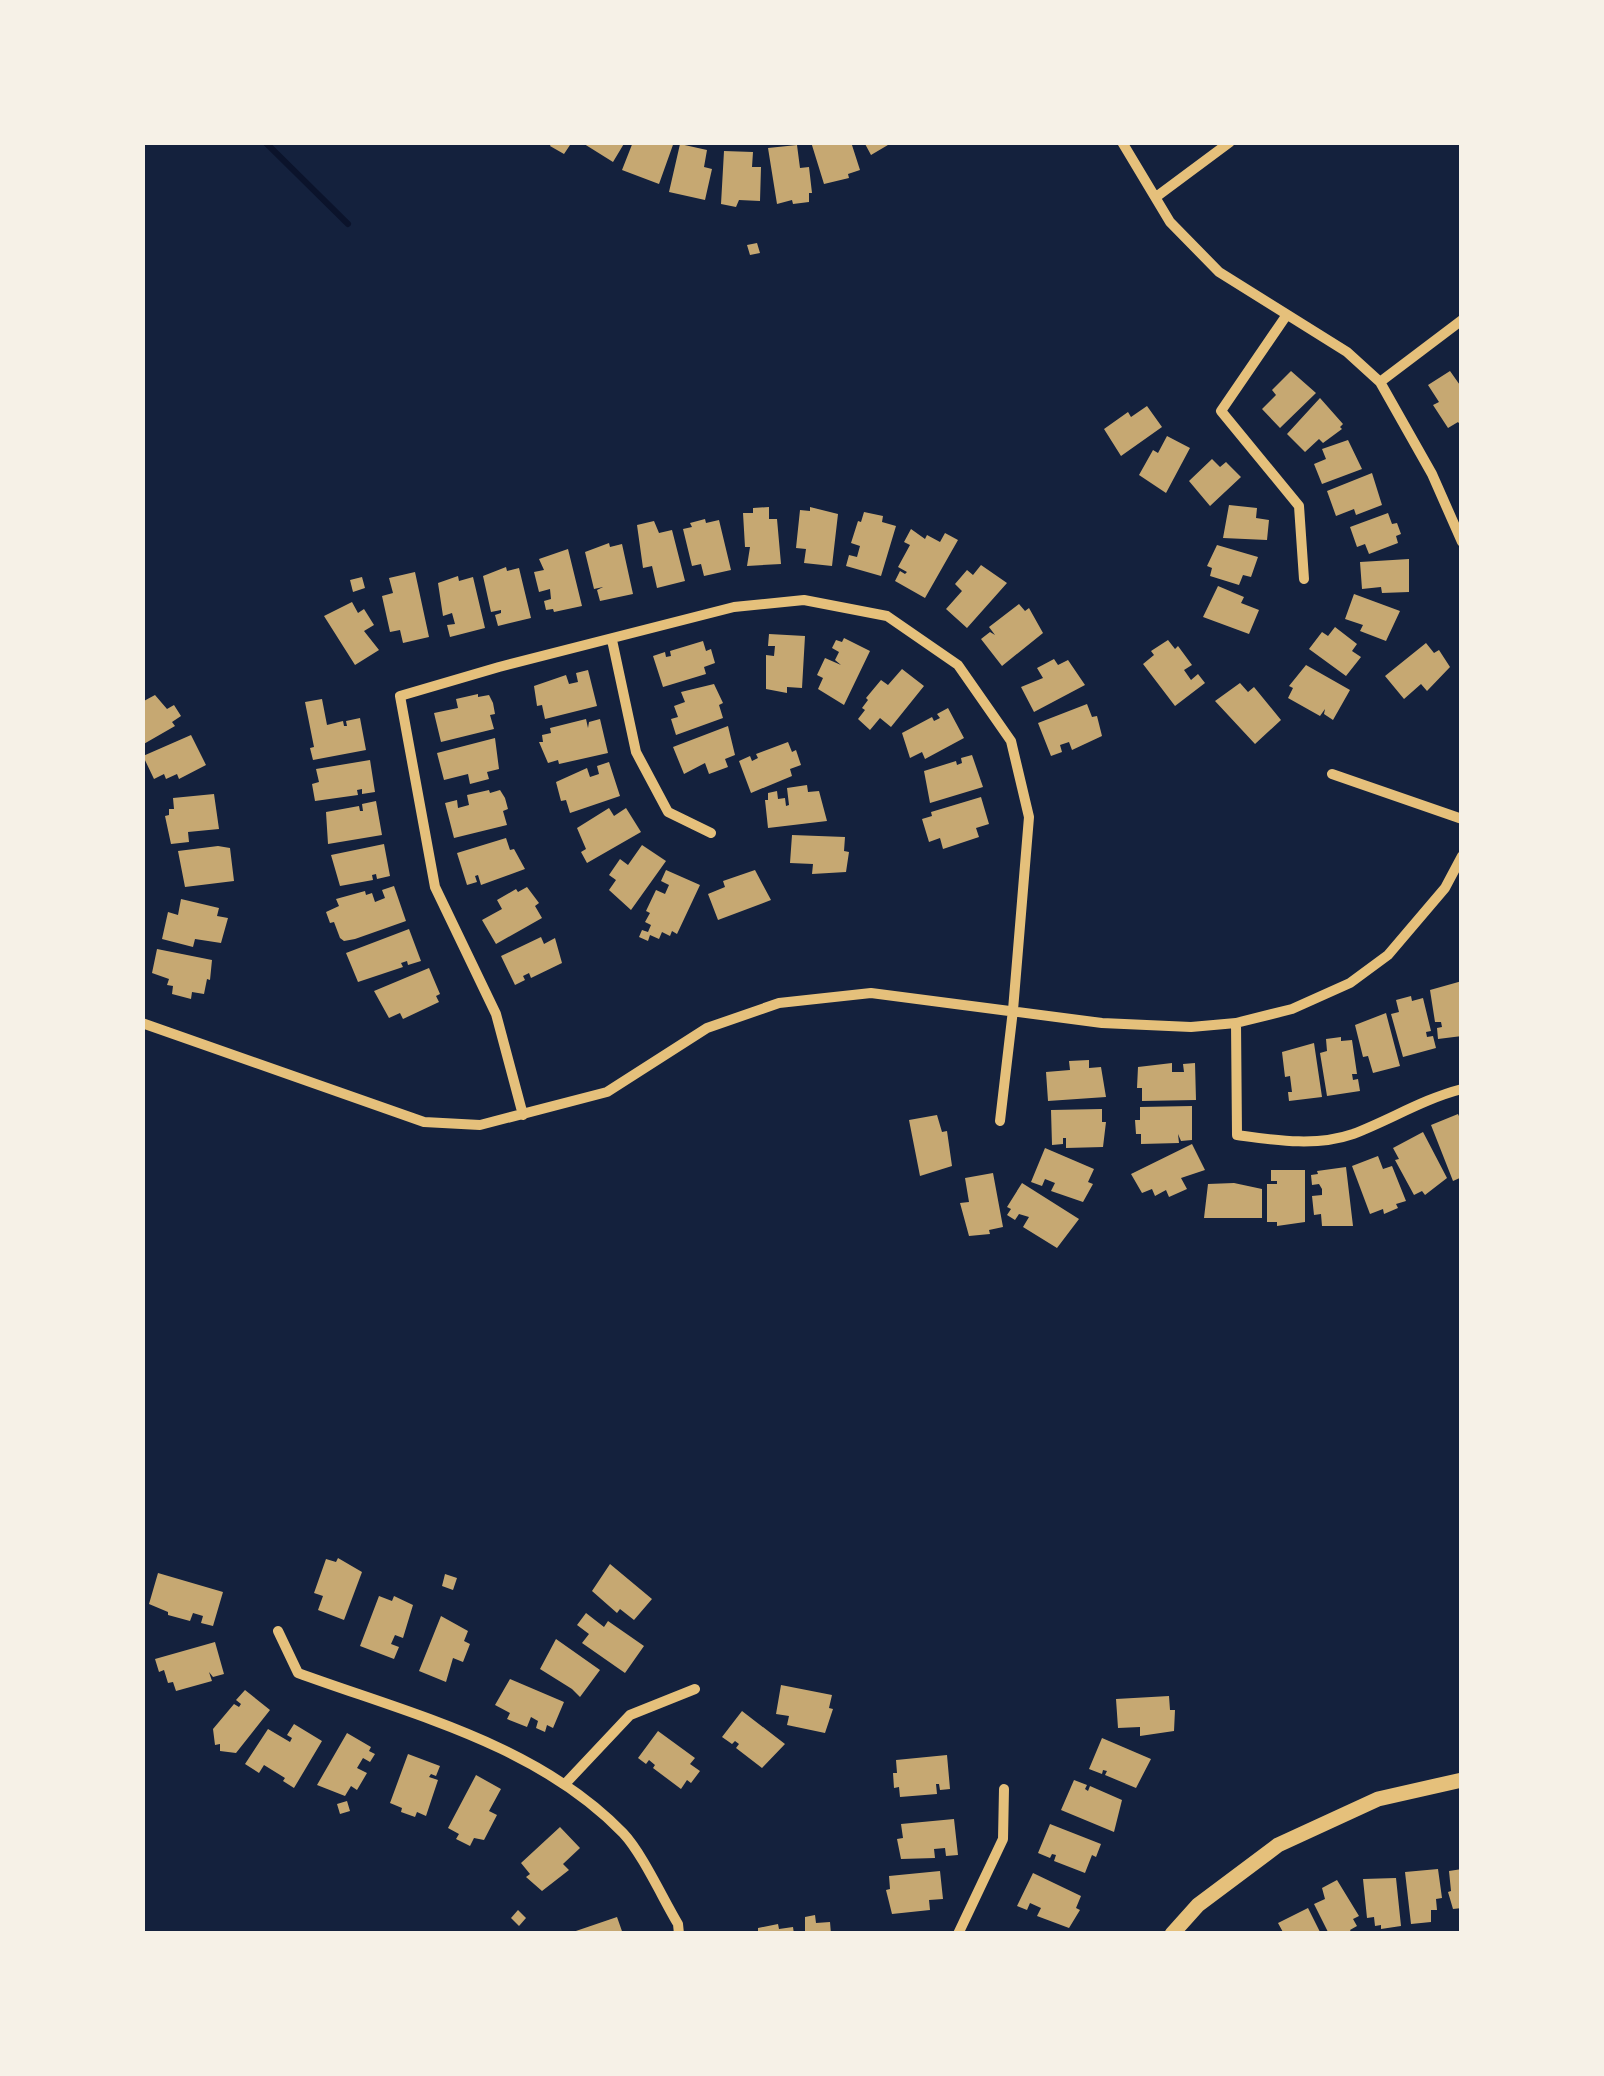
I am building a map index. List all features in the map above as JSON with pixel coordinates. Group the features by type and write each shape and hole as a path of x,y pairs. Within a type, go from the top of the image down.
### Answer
{"main road":[{"path":"1172,1934 1198,1905 1278,1845 1378,1798 1462,1780"}],"street":[{"path":"1122,142 1170,222 1219,272 1347,352 1380,382 1432,474 1462,542"},
{"path":"1156,197 1230,142"},
{"path":"1286,316 1221,411 1299,506 1304,579"},
{"path":"1380,382 1462,320"},
{"path":"523,1115 496,1014 435,887 400,696 734,607 804,600 888,616 958,665 1011,740 1030,817 1000,1121"},
{"path":"612,640 636,752 668,812 711,833"},
{"path":"1332,774 1462,818"},
{"path":"142,1023 424,1122 480,1124 607,1092 708,1028 779,1003 871,993 1102,1024 1191,1028 1292,1009 1350,983 1388,955 1446,888 1462,856"},
{"path":"1236,1022 1236,1135 1290,1142 1349,1136 1438,1095 1462,1089"},
{"path":"278,1630 298,1673 505,1748 565,1784 625,1835 678,1924 679,1934"},
{"path":"565,1784 630,1714 694,1689"},
{"path":"958,1934 1003,1839 1004,1789"}],"building":[{"path":"552,142 570,145 564,154 550,146"},
{"path":"581,142 625,142 613,162"},
{"path":"633,142 674,142 659,184 622,170"},
{"path":"811,142 851,142 860,170 848,174 849,178 824,184"},
{"path":"864,142 893,142 871,155"},
{"path":"680,144 707,150 704,167 712,169 705,200 669,192"},
{"path":"797,145 800,168 809,167 809,202 793,204 792,200 777,204 768,148"},
{"path":"724,151 753,152 752,167 761,167 760,201 739,200 736,207 721,204"},
{"path":"757,243 760,253 750,255 747,245"},
{"path":"1291,371 1316,393 1280,428 1262,409 1276,395 1272,390"},
{"path":"1450,371 1462,388 1462,427 1458,422 1448,428 1433,405 1439,402 1428,385"},
{"path":"1320,398 1343,424 1342,429 1323,443 1319,439 1305,452 1287,434"},
{"path":"1147,406 1162,427 1121,456 1104,429 1128,412 1131,417"},
{"path":"1167,436 1190,448 1166,493 1139,475 1153,450 1158,453"},
{"path":"1348,440 1362,469 1322,484 1314,464 1326,459 1322,449"},
{"path":"1212,459 1220,467 1226,462 1241,477 1210,506 1189,481"},
{"path":"1372,473 1382,505 1356,515 1354,509 1336,516 1327,491"},
{"path":"1229,505 1257,508 1256,518 1269,520 1267,540 1223,538"},
{"path":"769,507 769,519 777,519 781,564 747,566 750,547 745,547 743,513"},
{"path":"810,507 838,514 832,566 804,563 806,549 796,548 800,510 810,511"},
{"path":"864,512 883,516 882,522 896,526 881,576 846,566 849,555 857,557 860,546 851,543"},
{"path":"1388,513 1401,534 1396,536 1398,543 1369,554 1365,544 1357,547 1350,527"},
{"path":"705,519 706,523 719,520 731,570 704,576 701,564 692,566 683,529"},
{"path":"654,521 659,533 672,530 685,581 657,588 652,566 643,568 637,525"},
{"path":"911,529 925,539 927,535 940,542 945,533 958,540 925,598 895,581 900,571 907,572 898,567 910,545 904,542"},
{"path":"609,543 610,547 622,544 633,594 600,601 597,590 603,587 594,589 585,552"},
{"path":"1217,545 1258,557 1251,577 1243,575 1239,585 1210,576 1212,568 1207,566"},
{"path":"568,549 582,606 546,610 544,601 551,599 550,589 539,592 534,572 544,570 539,559"},
{"path":"1409,559 1409,592 1382,593 1381,587 1362,589 1360,562"},
{"path":"981,565 1007,583 967,628 946,609 962,591 955,584 967,570 973,575"},
{"path":"506,567 507,571 519,568 531,618 498,626 495,615 501,610 491,612 483,576"},
{"path":"415,572 429,637 403,643 400,630 390,632 382,596 393,593 389,578"},
{"path":"458,576 459,581 473,577 485,628 450,637 447,625 455,624 452,613 443,616 438,583"},
{"path":"362,577 365,588 353,592 350,580"},
{"path":"1218,586 1244,597 1241,603 1259,610 1249,634 1203,617"},
{"path":"1354,594 1400,611 1386,641 1360,631 1363,625 1345,619"},
{"path":"352,602 358,613 364,609 374,625 364,631 379,650 355,665 324,616"},
{"path":"1019,604 1025,611 1029,608 1043,633 1002,666 981,639 990,632 995,635 989,627"},
{"path":"1335,627 1357,644 1352,651 1361,657 1346,676 1309,649 1322,632 1328,636"},
{"path":"769,634 805,636 802,688 787,687 787,693 766,689 766,655 774,656 775,646 768,646"},
{"path":"844,638 870,651 844,705 818,689 823,678 817,675 825,658 841,665 835,660 839,652 832,648 836,640 842,642"},
{"path":"1168,640 1175,649 1178,646 1192,665 1184,670 1191,680 1198,674 1205,683 1175,706 1143,664 1154,655 1151,651"},
{"path":"703,641 706,651 711,649 715,663 704,667 706,674 663,687 653,656 665,652 666,657 671,656 670,651"},
{"path":"1426,643 1434,653 1439,650 1450,667 1427,691 1421,684 1404,699 1385,676"},
{"path":"1054,659 1058,665 1068,660 1085,685 1034,712 1021,687 1043,678 1037,668"},
{"path":"1306,665 1350,690 1333,720 1324,714 1325,709 1320,716 1288,698 1293,688 1289,686"},
{"path":"902,669 924,686 891,727 880,718 870,730 858,719 865,710 862,708 866,698 881,680 888,685"},
{"path":"588,670 597,706 545,719 542,705 537,706 534,686 566,675 569,684 578,682 576,673"},
{"path":"1240,683 1248,692 1254,687 1281,720 1255,744 1215,701"},
{"path":"714,684 723,703 719,705 723,718 676,735 671,719 678,717 674,706 685,702 681,692"},
{"path":"155,695 167,709 174,705 181,716 172,722 175,726 142,745 142,702"},
{"path":"489,695 493,703 495,714 490,715 494,729 441,742 434,713 458,708 456,699"},
{"path":"322,699 327,725 343,721 347,726 346,721 360,718 366,750 313,760 305,702"},
{"path":"1087,704 1092,717 1097,716 1102,736 1072,750 1069,742 1060,745 1062,752 1051,756 1038,723"},
{"path":"948,708 964,738 925,759 922,752 910,758 902,733 932,717 934,721 940,718 937,714"},
{"path":"586,719 588,728 589,722 600,719 608,753 548,763 539,742 543,742 542,735 551,733 550,728"},
{"path":"728,726 735,755 725,759 728,767 709,774 705,763 684,774 673,747"},
{"path":"191,735 206,765 179,779 177,774 166,779 164,774 154,779 143,756"},
{"path":"495,738 499,769 487,772 489,779 470,784 468,774 444,780 437,753"},
{"path":"788,742 792,752 796,750 801,765 790,769 792,776 751,793 739,761 750,756 752,761 758,758 756,754"},
{"path":"972,755 983,787 930,803 924,771 956,761 957,765 962,763 961,758"},
{"path":"370,760 375,792 362,794 362,789 357,790 358,795 315,801 312,784 319,782 316,769"},
{"path":"609,762 620,796 570,813 566,800 561,801 556,782 587,768 590,777 599,774 597,766"},
{"path":"807,785 808,792 819,791 827,821 768,828 768,793 777,791 778,799 785,798 786,806 787,788"},
{"path":"500,790 505,798 507,825 454,838 445,803 457,800 458,808 469,805 467,795"},
{"path":"214,794 219,829 188,832 189,842 171,844 165,816 169,809 174,809 173,798"},
{"path":"981,797 989,824 976,828 979,837 943,849 940,838 929,842 922,819 932,816 931,812"},
{"path":"376,801 382,835 328,844 326,812 359,806 363,811 362,804"},
{"path":"609,808 614,816 626,808 641,832 587,863 577,828"},
{"path":"792,835 845,837 844,851 849,852 846,872 812,874 813,864 790,863"},
{"path":"506,838 525,869 481,885 478,875 477,882 467,885 457,853"},
{"path":"384,844 390,876 377,879 376,874 372,875 373,880 340,886 331,855"},
{"path":"642,845 666,861 631,910 609,890 616,880 609,875 620,859 628,865"},
{"path":"230,848 234,881 185,887 178,851"},
{"path":"666,870 700,885 677,934 662,932 659,939 650,935 648,941 639,937 651,925 645,922 650,913 646,911 656,890 665,894 669,885 661,881"},
{"path":"755,870 771,900 718,920 708,894 725,887 723,881"},
{"path":"394,886 406,921 355,939 340,938 326,912 339,906 336,899 365,891 366,895 372,893 375,902 385,898 382,890"},
{"path":"527,887 539,903 535,906 542,918 496,944 482,920 502,909 497,900"},
{"path":"181,899 219,908 217,916 228,918 221,943 195,939 193,947 162,939 168,912 178,915"},
{"path":"409,929 421,961 401,963 403,967 358,982 346,953"},
{"path":"541,937 544,944 555,938 562,963 531,978 529,973 515,985 501,956"},
{"path":"157,949 212,960 204,994 192,992 191,999 172,994 173,986 167,985 169,979 152,973"},
{"path":"429,968 440,994 436,996 439,1002 403,1019 400,1013 389,1018 374,991"},
{"path":"1462,981 1462,1036 1438,1039 1437,1028 1442,1027 1441,1022 1435,1022 1430,990"},
{"path":"1411,996 1412,1001 1423,998 1431,1031 1426,1032 1427,1037 1433,1036 1436,1048 1403,1057 1391,1014 1399,1012 1396,1000"},
{"path":"1386,1013 1400,1066 1373,1073 1368,1056 1363,1057 1355,1025"},
{"path":"1341,1037 1341,1041 1352,1040 1357,1074 1352,1074 1353,1080 1358,1079 1360,1091 1327,1096 1320,1053 1327,1051 1326,1039"},
{"path":"1314,1043 1322,1097 1289,1101 1290,1076 1285,1077 1282,1052"},
{"path":"1089,1060 1089,1068 1101,1067 1106,1097 1048,1101 1046,1072 1070,1070 1069,1061"},
{"path":"1172,1063 1172,1072 1184,1072 1183,1064 1195,1063 1196,1100 1142,1101 1142,1088 1137,1088 1138,1067"},
{"path":"1192,1106 1192,1140 1181,1141 1178,1134 1179,1143 1141,1144 1135,1120 1140,1120 1140,1107"},
{"path":"1102,1109 1102,1122 1106,1122 1103,1147 1066,1148 1066,1138 1063,1144 1052,1145 1051,1110"},
{"path":"1458,1114 1462,1123 1462,1177 1453,1181 1431,1125"},
{"path":"937,1115 942,1132 947,1131 952,1166 920,1176 909,1120"},
{"path":"1423,1132 1447,1178 1425,1195 1422,1191 1414,1195 1395,1160 1399,1159 1393,1148"},
{"path":"1192,1144 1205,1170 1181,1178 1187,1189 1169,1197 1166,1190 1155,1196 1152,1189 1142,1193 1131,1174"},
{"path":"1045,1148 1094,1169 1088,1182 1093,1184 1083,1202 1051,1191 1055,1183 1045,1179 1042,1186 1031,1182"},
{"path":"1378,1156 1383,1169 1392,1166 1406,1201 1384,1214 1383,1209 1370,1214 1352,1166"},
{"path":"1346,1167 1353,1226 1322,1226 1321,1214 1314,1215 1312,1196 1322,1195 1322,1189 1319,1184 1312,1185 1311,1175"},
{"path":"1271,1170 1305,1170 1305,1222 1277,1226 1277,1222 1267,1222 1267,1184 1277,1184 1271,1181"},
{"path":"993,1173 1003,1227 989,1230 990,1234 969,1236 960,1203 969,1202 965,1178"},
{"path":"1022,1183 1079,1219 1057,1248 1023,1227 1029,1217 1019,1214 1015,1220 1007,1215 1011,1209 1007,1207"},
{"path":"1234,1183 1262,1189 1262,1218 1204,1218 1208,1184"},
{"path":"338,1558 362,1572 344,1620 318,1610 323,1596 314,1593 326,1559 336,1562"},
{"path":"610,1564 652,1599 634,1620 620,1609 617,1613 592,1591"},
{"path":"158,1573 223,1592 213,1626 201,1623 203,1616 193,1613 190,1621 149,1604"},
{"path":"445,1574 457,1578 453,1590 442,1586"},
{"path":"379,1596 392,1601 394,1596 413,1605 403,1638 395,1635 391,1644 399,1647 394,1659 360,1646"},
{"path":"586,1613 604,1627 608,1621 644,1646 625,1673 582,1643 589,1634 577,1625"},
{"path":"441,1616 468,1631 464,1641 470,1644 463,1662 453,1658 446,1682 419,1671"},
{"path":"556,1639 600,1670 580,1697 540,1669"},
{"path":"215,1642 224,1674 213,1677 209,1672 212,1681 176,1691 164,1670 159,1672 155,1659"},
{"path":"510,1679 564,1702 553,1728 547,1725 545,1732 536,1728 538,1721 531,1717 527,1727 507,1719 510,1713 495,1705"},
{"path":"781,1685 832,1695 829,1708 833,1709 825,1733 787,1725 789,1716 776,1714"},
{"path":"245,1690 270,1710 236,1753 220,1751 213,1729 234,1704 239,1707 241,1704 236,1700"},
{"path":"1169,1696 1170,1710 1175,1710 1174,1731 1140,1736 1140,1727 1118,1728 1116,1699"},
{"path":"742,1711 785,1744 762,1768 736,1748 739,1744 722,1737"},
{"path":"294,1724 322,1741 294,1788 264,1765 259,1773 245,1764 268,1729 290,1742 292,1738 287,1735"},
{"path":"658,1731 695,1758 690,1764 700,1771 681,1789 653,1768 655,1765 649,1760 646,1764 638,1758"},
{"path":"347,1733 371,1747 369,1751 375,1754 370,1762 363,1758 357,1768 367,1773 357,1790 351,1786 345,1796 317,1785"},
{"path":"1102,1738 1151,1759 1136,1788 1105,1775 1107,1771 1102,1774 1089,1769"},
{"path":"408,1754 440,1766 436,1776 429,1777 438,1780 426,1816 401,1812 402,1808 390,1803"},
{"path":"947,1755 950,1789 940,1790 936,1784 937,1794 900,1797 899,1787 894,1788 896,1760"},
{"path":"476,1775 501,1789 489,1811 497,1815 484,1840 474,1838 470,1846 456,1839 459,1834 448,1828"},
{"path":"1074,1780 1087,1785 1088,1791 1090,1786 1122,1800 1114,1832 1061,1810"},
{"path":"347,1801 350,1811 340,1814 337,1804"},
{"path":"954,1819 958,1855 946,1856 945,1848 934,1849 935,1858 901,1859 897,1839 903,1838 901,1824"},
{"path":"1050,1824 1101,1844 1085,1873 1054,1861 1056,1855 1050,1858 1038,1853"},
{"path":"560,1827 580,1848 563,1864 569,1870 542,1891 526,1877 530,1874 521,1863"},
{"path":"1438,1869 1442,1898 1436,1899 1437,1910 1431,1910 1431,1922 1411,1924 1405,1872"},
{"path":"1462,1869 1462,1908 1453,1909 1448,1892 1449,1871"},
{"path":"940,1871 943,1899 929,1900 930,1910 892,1914 886,1890 890,1889 889,1876"},
{"path":"1033,1873 1081,1896 1076,1908 1080,1910 1069,1928 1037,1916 1041,1908 1030,1903 1027,1910 1017,1906"},
{"path":"1396,1878 1401,1926 1381,1929 1381,1925 1375,1926 1374,1917 1367,1918 1363,1879"},
{"path":"1337,1880 1359,1916 1353,1919 1357,1926 1350,1930 1352,1934 1329,1934 1314,1904 1325,1899 1322,1888"},
{"path":"1308,1908 1321,1934 1284,1934 1278,1923"},
{"path":"518,1910 526,1918 519,1926 511,1918"},
{"path":"815,1915 816,1923 830,1922 831,1934 805,1934 805,1917"},
{"path":"617,1917 623,1934 570,1934 570,1933"},
{"path":"778,1924 779,1929 793,1927 794,1934 758,1934 758,1928"}],"waterway":[{"path":"265,142 348,224"}]}
